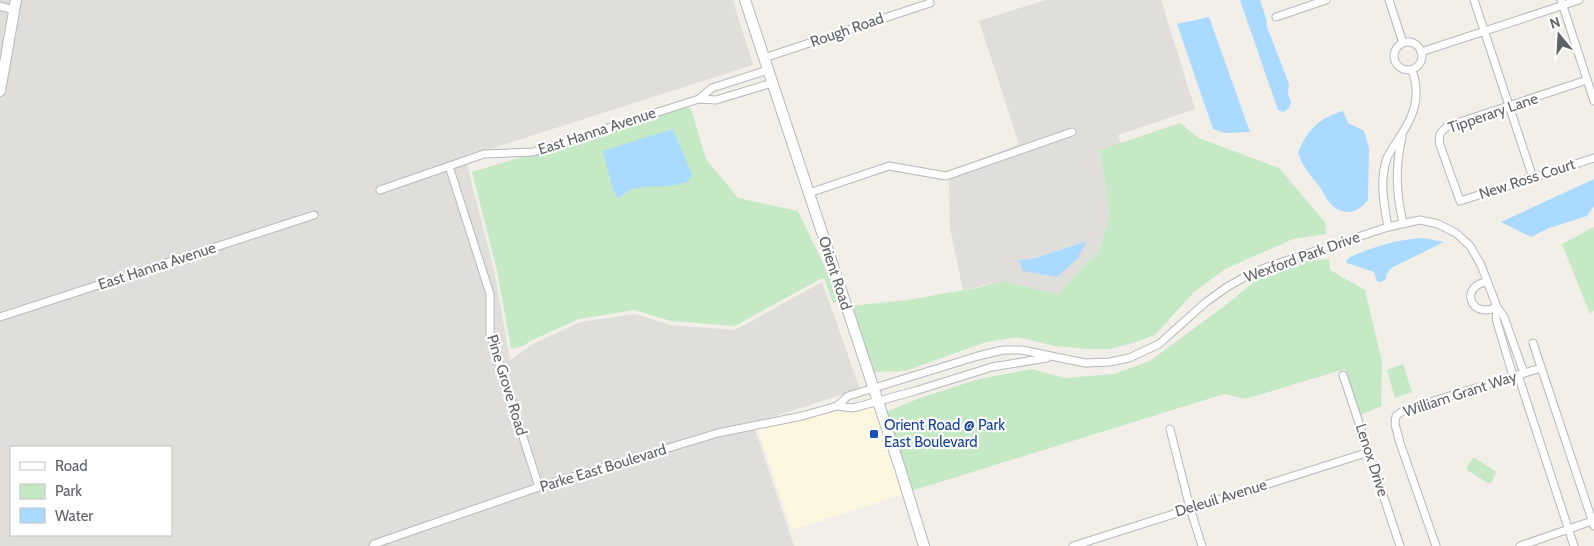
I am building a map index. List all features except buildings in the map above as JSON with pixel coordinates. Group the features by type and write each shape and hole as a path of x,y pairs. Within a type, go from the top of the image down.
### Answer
{"street":[{"name":"Orient Road","path":"745,0 874,388 924,546"},
{"path":"1276,16 1326,0"},
{"path":"1389,0 1403,43"},
{"path":"1474,0 1532,178"},
{"path":"1421,52 1562,3 1579,0"},
{"name":"Rough Road","path":"764,58 930,3"},
{"path":"1562,3 1594,101"},
{"path":"0,6 15,5 0,91"},
{"path":"1403,43 1414,44 1421,52 1420,63 1412,70 1401,69 1394,61 1395,50 1403,43"},
{"name":"East Hanna Avenue","path":"699,99 712,88 768,70"},
{"path":"1388,227 1382,181 1388,158 1403,133 1417,101 1416,81 1412,70"},
{"name":"Tipperary Lane","path":"1460,201 1440,145 1439,137 1442,131 1448,126 1587,80"},
{"name":"East Hanna Avenue","path":"380,190 484,154 533,152 699,99 716,100 772,83"},
{"path":"809,193 888,166 946,176 1072,132"},
{"path":"1403,133 1397,156 1396,178 1398,201 1403,223"},
{"name":"New Ross Court","path":"1460,201 1594,158"},
{"name":"Pine Grove Road","path":"449,166 490,294 490,334 539,487"},
{"name":"East Hanna Avenue","path":"0,317 314,215"},
{"name":"Wexford Park Drive","path":"874,388 1002,350 1022,350 1085,363 1110,362 1137,355 1159,344 1227,286 1250,274 1388,227 1420,220 1438,224 1456,232 1470,246 1481,265 1497,307 1504,317 1518,375"},
{"path":"1487,282 1480,283 1474,288 1471,294 1472,302 1476,308 1483,311 1497,307"},
{"name":"Wexford Park Drive","path":"1497,307 1496,319 1518,375 1574,546"},
{"path":"1520,546 1569,529 1593,524 1533,343"},
{"name":"Wexford Park Drive","path":"878,402 992,367 1051,357"},
{"name":"William Grant Way","path":"1436,546 1394,424 1396,416 1404,410 1542,368"},
{"name":"Lenox Drive","path":"1343,375 1400,546"},
{"name":"Parke East Boulevard","path":"837,406 848,396 874,388"},
{"name":"Parke East Boulevard","path":"373,546 539,487 718,433 802,416 837,406 853,408 878,402"},
{"path":"1170,429 1190,508 1202,546"},
{"name":"Deleuil Avenue","path":"1073,546 1369,452"}],"shaded area":[{"path":"0,0 733,0 753,65 465,157 494,270 510,360 531,345 580,322 635,314 671,325 735,330 822,282 860,389 753,423 794,546 0,546"},
{"path":"1045,0 1161,0 1195,109 1118,135 1121,144 1100,150 1110,214 1099,252 1092,257 1058,294 1002,281 963,290 950,228 949,179 1077,135 1074,127 995,154 1019,144 979,21","holes":["1086,241 1034,272 1023,271 1019,260 1032,259"]},
{"path":"876,407 904,494 792,530 758,429 803,421 837,409 854,413"}],"green space":[{"path":"687,107 691,109 706,159 738,198 798,211 841,301 833,303 825,280 822,278 735,326 671,321 634,310 579,319 523,346 511,349 497,270 472,172 522,157 535,156"},
{"path":"1180,123 1199,138 1279,168 1325,222 1326,234 1293,239 1225,269 1193,293 1155,335 1136,342 1110,349 1089,349 1055,346 1018,337 986,342 905,371 872,372 851,306 907,300 976,288 1002,281 1058,294 1092,257 1099,252 1110,214 1100,150"},
{"path":"1594,227 1594,310 1590,314 1562,244"},
{"path":"1329,259 1330,270 1365,290 1382,362 1381,406 1361,415 1345,369 1245,399 1224,394 911,491 886,412 920,398 979,379 1032,369 1064,378 1114,374 1150,361 1260,277 1296,262"},
{"path":"1403,364 1412,392 1395,398 1387,370"},
{"path":"1473,458 1495,471 1496,473 1491,483 1467,470"}],"water":[{"path":"1240,0 1260,0 1267,21 1266,24 1289,84 1288,94 1291,102 1288,109 1283,112 1278,110"},
{"path":"1209,17 1250,132 1225,133 1213,129 1177,24"},
{"path":"1343,111 1348,123 1364,131 1369,148 1368,200 1364,205 1349,212 1339,210 1329,202 1304,167 1298,153 1305,138 1315,126 1327,117"},
{"path":"673,129 692,175 687,182 670,186 644,187 629,190 618,199 613,189 603,151"},
{"path":"1594,179 1594,206 1587,216 1549,228 1531,237 1501,222"},
{"path":"1423,238 1444,242 1391,268 1386,275 1386,279 1381,282 1377,281 1374,272 1346,261 1350,257 1386,244"},
{"path":"1087,241 1077,259 1057,277 1023,271 1019,260 1032,259"}],"place":[{"name":"Orient Road @ Park East Boulevard","path":"874,434"}]}
